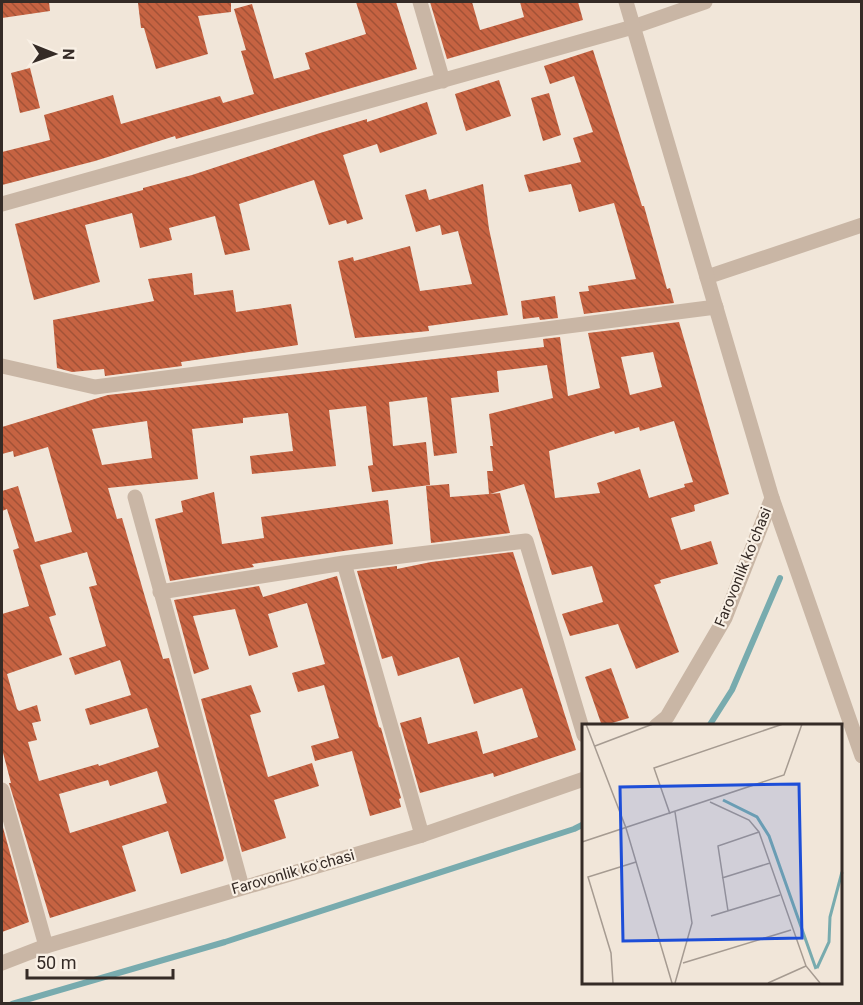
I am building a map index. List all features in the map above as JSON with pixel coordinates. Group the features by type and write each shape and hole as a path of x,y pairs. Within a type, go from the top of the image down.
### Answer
{"street":[{"path":"420,2 443,81"},
{"path":"626,2 772,498 861,756"},
{"path":"2,204 633,27 705,2"},
{"path":"707,277 861,225"},
{"path":"2,366 95,387 716,307"},
{"path":"135,497 159,592 242,887"},
{"name":"Farovonlik koʻchasi","path":"658,724 667,717 725,618 772,498"},
{"path":"159,592 344,563 526,541 582,728"},
{"path":"344,563 422,835"},
{"name":"Farovonlik koʻchasi","path":"2,963 46,946 422,835 582,780"},
{"path":"2,790 46,946"}],"building":[{"path":"2,2 49,2 50,11 2,18"},
{"path":"231,2 231,12 198,16 208,54 156,69 144,28 141,28 138,3"},
{"path":"356,2 396,2 417,69 176,139 175,136 95,161 2,185 2,152 50,140 44,115 113,95 121,124 220,96 223,103 254,94 241,51 246,50 234,9 252,4 274,79 310,69 305,53 366,34"},
{"path":"430,2 472,2 480,30 524,17 520,2 578,2 583,20 447,59"},
{"path":"593,50 642,206 644,206 667,289 670,288 674,303 584,314 579,292 589,291 588,286 636,279 614,203 579,212 571,184 529,192 524,175 581,162 573,138 593,132 574,76 550,84 544,66"},
{"path":"30,68 40,108 20,113 11,73"},
{"path":"499,80 511,116 466,131 455,94"},
{"path":"549,93 561,135 543,141 531,98"},
{"path":"427,102 437,134 380,153 377,144 343,155 363,219 347,224 346,220 329,225 314,180 239,204 250,250 225,255 215,216 169,228 172,240 140,248 132,213 85,225 100,282 34,300 15,224 143,190 143,188 192,175 320,133 367,119 367,122"},
{"path":"483,184 489,229 508,315 428,326 429,331 355,338 338,261 353,257 354,261 410,246 420,291 472,284 458,231 442,235 440,225 416,232 405,195 426,189 429,200"},
{"path":"192,273 194,295 233,290 236,312 291,304 298,345 181,362 182,366 105,376 104,369 72,372 57,368 53,320 154,301 148,279"},
{"path":"555,296 558,318 523,319 521,301"},
{"path":"679,322 729,494 694,505 695,511 671,518 681,550 711,541 718,564 660,580 661,583 654,585 679,652 636,669 618,624 570,636 562,614 603,602 592,566 552,575 524,484 490,494 500,493 510,533 431,543 426,486 449,484 450,497 489,494 487,471 493,471 490,446 493,446 489,414 553,398 547,365 497,371 499,392 451,398 457,453 434,456 427,397 389,402 393,446 426,442 430,485 372,492 368,466 373,465 366,406 329,410 336,466 252,474 250,456 293,451 288,413 243,418 243,423 192,429 198,479 108,488 117,519 122,518 163,659 169,658 224,858 223,861 181,874 168,831 122,846 136,891 50,918 9,783 11,783 2,749 2,614 29,606 13,550 19,548 7,509 2,511 2,491 18,486 35,542 72,532 48,447 14,457 13,451 2,454 2,427 108,395 544,347 543,339 560,337 568,396 600,388 588,333","holes":["653,352 662,387 630,395 621,357","147,421 152,458 102,465 92,429","674,421 693,482 684,484 685,487 649,498 640,469 597,483 600,493 555,498 549,451 614,431 615,434 639,427 640,431","87,552 97,585 89,587 106,646 69,658 75,675 120,660 131,695 85,709 90,725 147,708 159,747 99,766 98,764 39,781 28,742 37,740 32,723 41,721 37,705 19,711 17,709 7,674 62,655 49,617 56,615 40,565","157,771 167,803 70,833 59,794 108,780 110,786"]},
{"path":"214,492 222,544 264,538 261,517 388,500 393,544 252,564 254,567 170,581 155,519 183,512 181,501"},
{"path":"513,552 576,750 494,777 493,773 420,793 400,723 421,717 428,744 477,731 483,754 538,737 522,688 474,704 459,657 398,676 392,656 382,659 357,571 397,566 397,569 431,562"},
{"path":"337,576 401,798 399,799 401,807 370,816 352,751 315,761 311,746 339,738 324,685 298,692 292,673 325,664 307,603 268,614 278,647 249,656 235,609 193,616 209,669 194,674 174,600 259,586 263,597"},
{"path":"611,668 629,718 601,724 585,677"},
{"path":"251,685 261,712 250,715 268,777 312,763 319,786 274,800 286,838 242,852 201,699"},
{"path":"2,824 29,922 2,932"}],"waterway":[{"path":"710,724 732,690 780,578"},
{"path":"12,1004 225,942 582,825"}]}
